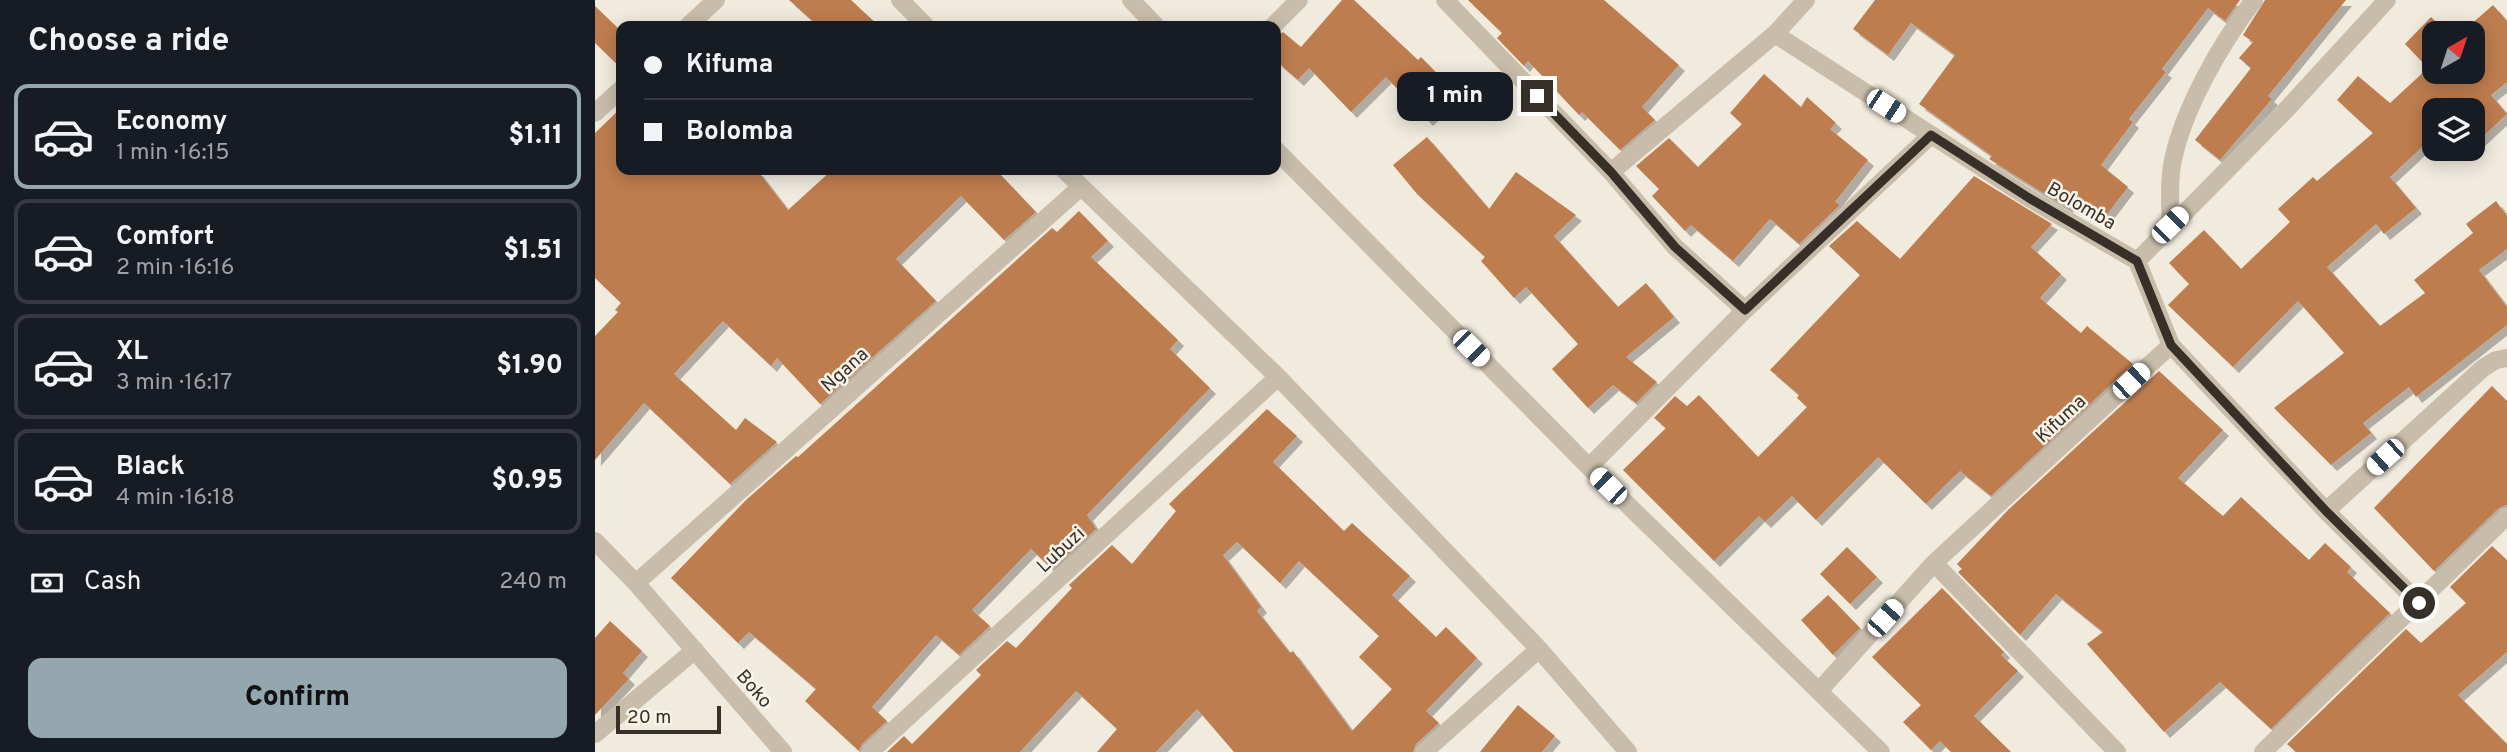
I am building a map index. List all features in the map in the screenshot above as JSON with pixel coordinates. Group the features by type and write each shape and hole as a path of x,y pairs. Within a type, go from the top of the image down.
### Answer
{"street":[{"path":"693,21 716,0"},
{"path":"900,0 921,21"},
{"path":"1131,0 1151,21"},
{"path":"1278,21 1299,0"},
{"path":"1445,0 1611,172 1675,247 1745,310"},
{"path":"1611,172 1775,34 1806,0"},
{"path":"2170,225 2172,161 2189,112 2236,24 2255,0"},
{"path":"2387,0 2286,110 2137,261 2171,345 2326,511 2419,603"},
{"name":"Bolomba","path":"1775,34 2029,198 2137,261"},
{"path":"595,113 616,94"},
{"path":"1589,467 1745,310 1931,135"},
{"path":"1281,155 1589,467 1881,752"},
{"path":"1069,175 1278,377 1539,649 1628,752"},
{"name":"Ngana","path":"636,583 1081,187"},
{"name":"Kifuma","path":"1819,691 1934,564 2171,345"},
{"path":"2326,511 2483,368 2496,360 2507,358"},
{"name":"Lubuzi","path":"870,752 1278,377"},
{"path":"2263,752 2507,516"},
{"name":"Boko","path":"595,541 636,583 783,752"},
{"path":"1934,564 2117,752"},
{"path":"1425,752 1539,649"},
{"path":"595,734 695,650"}],"building":[{"path":"789,0 851,0 874,21 812,21"},
{"path":"1342,0 1354,0 1418,60 1421,57 1456,93 1427,120 1386,77 1351,112 1309,68 1298,80 1281,65 1281,33 1283,32 1301,47"},
{"path":"1468,0 1604,0 1679,65 1642,107 1655,120 1620,150 1582,112 1579,115 1528,61 1524,66 1497,38 1502,33"},
{"path":"1875,0 2240,0 2225,21 2208,8 2162,69 2166,72 2129,119 2133,122 2101,165 2128,187 2105,217 2076,194 2067,207 2035,188 1989,159 1992,156 1919,104 1955,55 1911,23 1888,55 1853,29"},
{"path":"2265,0 2346,0 2268,96 2272,99 2220,160 2195,140 2251,68 2239,58 2253,42 2243,35"},
{"path":"2493,5 2507,21 2507,82 2491,95 2507,114 2485,135 2485,98 2422,98 2422,147 2390,177 2416,208 2384,234 2376,224 2327,267 2380,326 2425,293 2414,280 2473,233 2466,224 2496,201 2507,216 2507,249 2479,270 2507,307 2507,325 2416,397 2409,387 2363,423 2371,433 2331,465 2274,408 2344,353 2298,301 2233,367 2168,305 2189,284 2169,263 2204,230 2241,269 2290,222 2278,209 2313,177 2317,181 2373,133 2337,100 2358,76 2390,103 2422,74 2422,84 2485,84 2485,21 2475,21"},
{"path":"595,6 616,26 616,63 595,43"},
{"path":"2422,26 2422,62 2405,44"},
{"path":"1764,74 1801,107 1807,97 1836,123 1830,129 1868,160 1835,202 1840,205 1799,244 1770,219 1733,261 1691,225 1685,231 1652,196 1659,189 1636,166 1669,138 1698,167 1742,124 1730,113"},
{"path":"616,113 616,175 761,175 788,210 826,175 1001,175 1036,212 1004,240 961,196 896,259 936,301 820,404 777,358 771,366 723,321 674,374 736,430 745,418 777,442 730,484 644,403 595,460 595,336 618,312 615,310 621,303 595,278 595,133"},
{"path":"1427,137 1489,209 1516,172 1576,215 1554,236 1618,307 1646,283 1674,317 1626,357 1657,382 1636,403 1613,385 1588,408 1552,369 1578,344 1526,287 1514,298 1481,261 1485,257 1417,194 1393,165"},
{"path":"1974,176 2052,224 2031,247 2061,274 2040,298 2081,333 2087,326 2133,364 1991,496 1960,471 1926,504 1878,457 1816,520 1792,496 1765,522 1759,516 1714,561 1623,470 1666,428 1654,418 1675,396 1687,406 1699,395 1758,457 1807,407 1797,398 1799,395 1770,370 1860,275 1829,246 1857,221 1900,259"},
{"path":"1079,211 1108,241 1091,257 1178,340 1170,349 1210,388 1087,515 1096,529 1052,569 1031,549 972,610 990,626 959,655 936,635 872,707 887,721 862,744 859,751 805,701 816,689 749,632 738,643 671,578 746,500 798,457 1052,228 1057,232"},
{"path":"2159,371 2223,430 2178,478 2223,516 2241,497 2309,560 2325,543 2351,567 2347,572 2390,613 2271,729 2220,682 2164,732 2087,644 2103,632 2056,594 2020,635 1958,572 1962,569 1957,564 2008,510"},
{"path":"2492,386 2507,401 2507,505 2499,508 2434,571 2374,508"},
{"path":"1267,409 1297,436 1273,462 1344,531 1352,523 1410,576 1392,595 1436,637 1446,627 1477,658 1426,711 1439,723 1416,744 1413,752 1234,752 1197,709 1156,752 1097,752 1117,729 1076,691 1020,752 887,752 904,736 912,744 981,675 976,670 1007,641 1016,648 1072,588 1069,585 1112,545 1132,564 1176,511 1169,504","holes":["1237,542 1280,583 1299,561 1379,636 1359,657 1392,689 1352,731 1293,651 1290,653 1257,611 1261,607 1223,555"]},
{"path":"2492,546 2507,560 2507,652 2458,695 2507,744 2507,752 2296,752 2287,744 2406,629 2421,643 2466,603 2450,587"},
{"path":"1847,547 1877,577 1850,604 1820,574"},
{"path":"1942,588 2004,652 2001,655 2018,671 1974,716 2011,752 1951,752 1940,741 1931,750 1903,722 1921,705 1872,657"},
{"path":"1828,595 1860,628 1833,655 1801,620"},
{"path":"610,621 642,651 623,673 629,679 595,715 595,638"},
{"path":"1518,705 1555,736 1542,752 1480,752"}],"route":[{"path":"1537,96 1611,172 1675,247 1745,310 1931,135 2029,198 2137,261 2171,345 2326,511 2419,603"}]}
